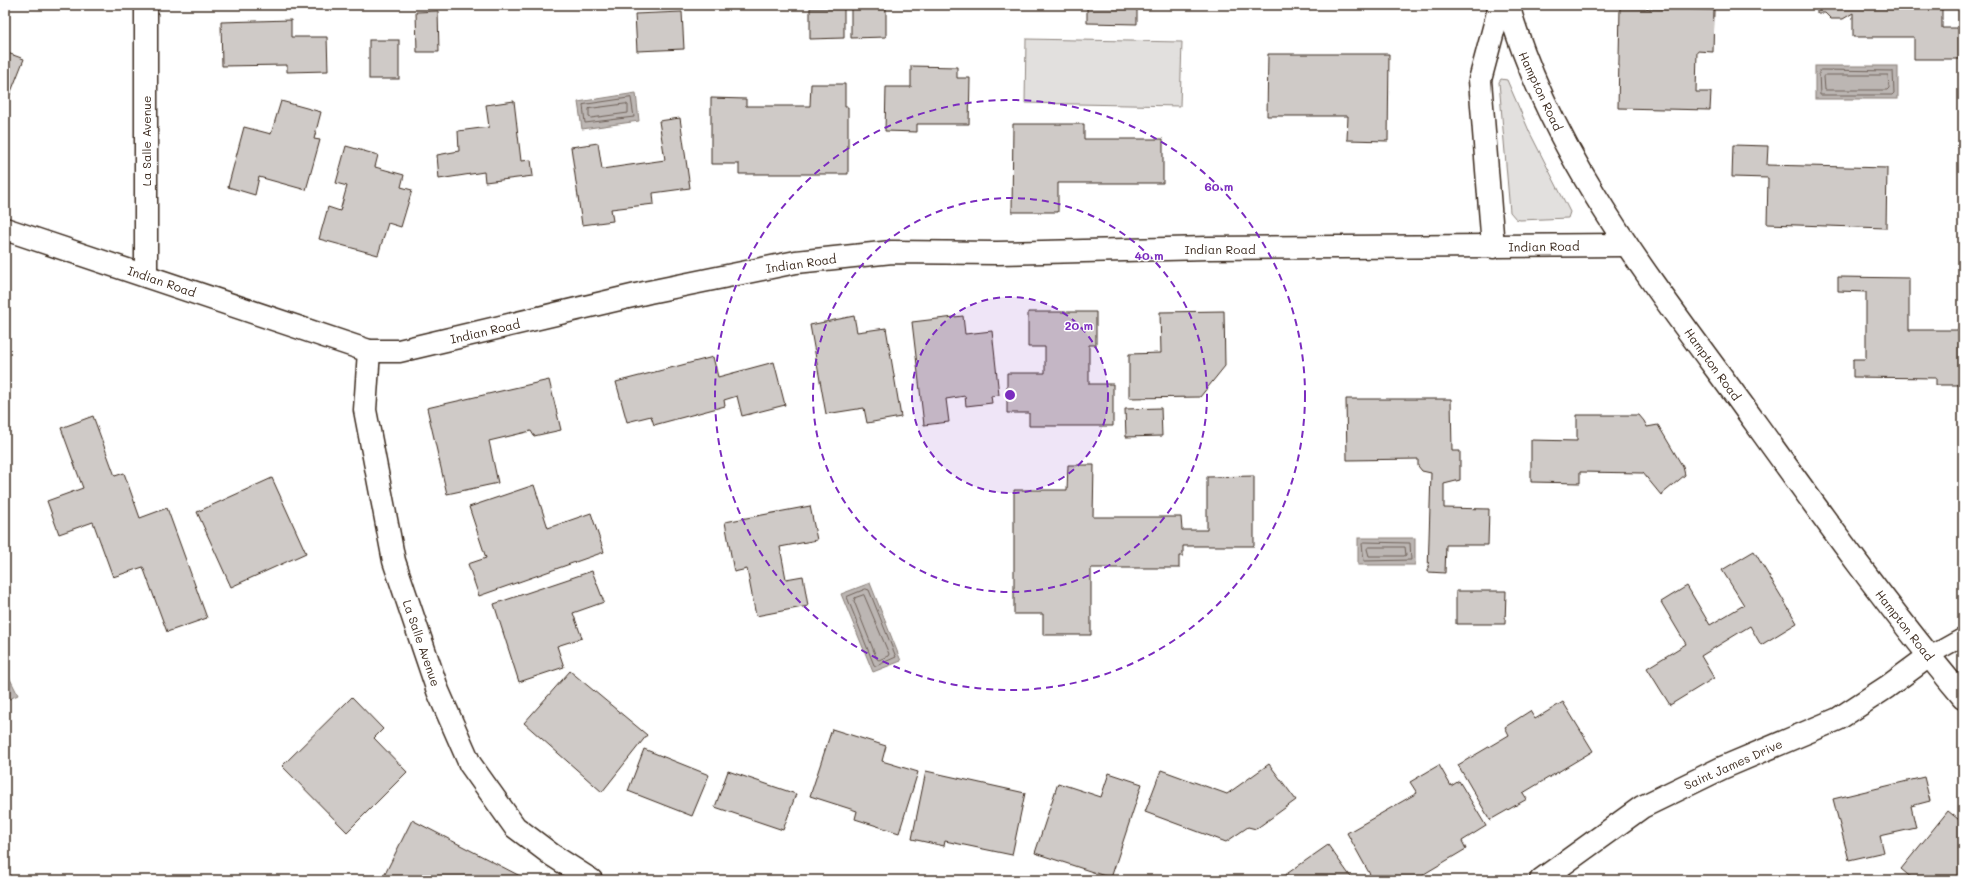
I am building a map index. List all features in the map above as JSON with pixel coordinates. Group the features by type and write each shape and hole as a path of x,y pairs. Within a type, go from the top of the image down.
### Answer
{"street":[{"name":"La Salle Avenue","path":"146,5 146,276"},
{"path":"1493,247 1480,80 1500,5"},
{"name":"Hampton Road","path":"1508,5 1518,39 1534,80 1578,168 1626,245 1825,519 1929,656 1963,697"},
{"name":"Indian Road","path":"5,229 369,351 399,350 649,292 796,262 892,252 997,253 1208,248 1626,245"},
{"name":"La Salle Avenue","path":"369,351 365,410 394,561 438,691 470,764 516,827 552,855 591,880"},
{"name":"Saint James Drive","path":"1542,880 1642,807 1722,768 1838,719 1887,687 1929,656"}],"lane":[{"path":"1929,656 1963,637"}],"shaded area":[{"path":"1026,39 1182,42 1180,106 1025,103"},
{"path":"1501,79 1507,80 1530,133 1570,212 1568,218 1520,220 1516,219 1510,212 1499,82"}],"water":[{"path":"1815,66 1898,66 1898,99 1815,99"},
{"path":"636,93 639,121 582,129 578,102"},
{"path":"1358,538 1415,538 1415,565 1358,565"},
{"path":"870,583 901,661 873,672 841,594"},
{"path":"5,669 18,695 5,701"}],"building":[{"path":"851,5 886,5 886,37 851,38"},
{"path":"1087,5 1137,5 1137,24 1087,23"},
{"path":"1817,5 1942,5 1942,28 1963,28 1963,59 1914,59 1914,37 1853,37 1853,13 1843,19 1831,19 1825,13 1817,13"},
{"path":"810,8 844,8 844,38 810,39"},
{"path":"1620,8 1714,10 1713,52 1697,51 1696,92 1711,92 1710,110 1618,108"},
{"path":"438,11 439,52 417,52 416,12"},
{"path":"682,12 684,49 637,51 635,14"},
{"path":"291,20 291,37 327,37 328,71 287,72 287,65 222,66 221,22"},
{"path":"369,40 399,40 399,79 369,79"},
{"path":"5,52 24,59 5,107"},
{"path":"1268,54 1389,54 1388,141 1347,140 1348,116 1267,116"},
{"path":"911,66 957,67 957,78 970,78 969,124 917,124 917,132 885,131 886,87 911,87"},
{"path":"811,84 845,84 845,107 848,107 848,174 739,174 739,164 711,164 711,98 746,99 746,106 810,106"},
{"path":"281,101 321,112 314,139 320,140 306,190 259,177 255,195 228,187 244,127 271,134"},
{"path":"514,101 521,161 531,160 533,176 485,182 484,172 439,179 437,155 459,151 458,131 489,127 486,105"},
{"path":"680,118 690,188 653,193 654,204 611,209 613,221 582,225 571,147 598,143 602,169 665,160 659,121"},
{"path":"1013,124 1084,124 1084,139 1163,139 1163,183 1058,183 1058,212 1012,212"},
{"path":"1733,145 1768,146 1767,165 1887,168 1886,228 1767,224 1768,178 1732,177"},
{"path":"346,146 378,155 375,167 404,175 401,187 412,190 401,227 388,223 378,255 319,239 328,207 340,211 347,186 336,183"},
{"path":"1838,277 1909,278 1909,330 1963,330 1963,385 1936,385 1936,378 1853,377 1853,359 1866,359 1866,292 1838,291"},
{"path":"1224,311 1225,366 1200,397 1129,398 1129,354 1161,353 1160,312"},
{"path":"1028,312 1096,312 1096,345 1089,345 1089,384 1113,384 1113,426 1029,426 1029,413 1007,413 1007,373 1045,373 1045,347 1028,347"},
{"path":"854,316 857,332 886,328 901,417 867,423 864,408 826,414 810,325"},
{"path":"963,316 965,334 992,331 999,395 991,396 992,403 966,406 965,396 946,399 949,422 924,425 912,322"},
{"path":"713,357 718,377 774,362 785,405 742,416 737,396 724,400 725,406 654,425 651,416 627,422 616,382"},
{"path":"549,380 561,430 534,436 531,431 489,441 498,483 447,494 427,408"},
{"path":"1346,399 1451,399 1452,451 1460,451 1460,480 1444,484 1444,508 1489,509 1488,545 1446,545 1445,573 1428,572 1431,473 1422,471 1418,466 1418,459 1347,460"},
{"path":"1161,408 1162,436 1126,437 1125,409"},
{"path":"1577,415 1639,415 1647,427 1658,425 1683,467 1685,475 1661,495 1643,473 1580,472 1580,483 1531,482 1531,440 1577,441"},
{"path":"93,416 115,476 124,473 140,518 167,508 207,618 167,632 143,567 113,577 93,522 59,534 47,501 83,488 61,428"},
{"path":"1068,465 1094,465 1093,517 1181,517 1182,530 1207,530 1207,477 1254,476 1254,546 1183,546 1183,556 1179,556 1179,568 1091,568 1091,635 1043,635 1043,614 1014,614 1014,490 1067,490"},
{"path":"272,478 306,553 231,587 197,512"},
{"path":"534,485 548,528 591,513 604,552 479,596 468,564 486,558 469,507"},
{"path":"810,506 817,540 780,547 786,579 803,576 808,606 756,616 747,569 734,572 725,522"},
{"path":"1754,551 1797,623 1761,645 1750,626 1701,656 1714,678 1670,705 1647,668 1686,644 1661,602 1687,586 1710,625 1744,605 1722,570"},
{"path":"592,571 604,602 573,613 582,638 557,646 564,667 519,682 494,604"},
{"path":"1456,591 1506,591 1505,624 1456,624"},
{"path":"570,671 647,735 602,792 524,723"},
{"path":"352,697 383,729 374,738 407,772 347,832 282,766"},
{"path":"1563,702 1593,751 1523,793 1527,799 1490,820 1458,765 1509,735 1505,727 1530,711 1535,719"},
{"path":"832,729 886,746 882,761 918,772 899,833 855,819 857,811 810,796"},
{"path":"644,749 709,775 692,816 628,791"},
{"path":"1269,764 1296,800 1256,829 1248,827 1226,842 1145,812 1161,770 1227,794"},
{"path":"1439,765 1451,786 1459,781 1486,826 1462,841 1466,849 1424,874 1425,880 1373,880 1347,833 1417,793 1410,782"},
{"path":"728,771 796,794 783,830 715,807"},
{"path":"926,771 1025,793 1012,855 945,841 944,846 912,839"},
{"path":"1109,773 1142,784 1111,878 1035,853 1058,783 1101,797"},
{"path":"1924,777 1930,801 1911,806 1916,828 1880,836 1884,852 1849,860 1833,799"},
{"path":"1948,811 1963,823 1963,880 1914,880 1901,869"},
{"path":"412,820 520,876 518,880 382,880"},
{"path":"1328,845 1353,880 1278,880"}]}
